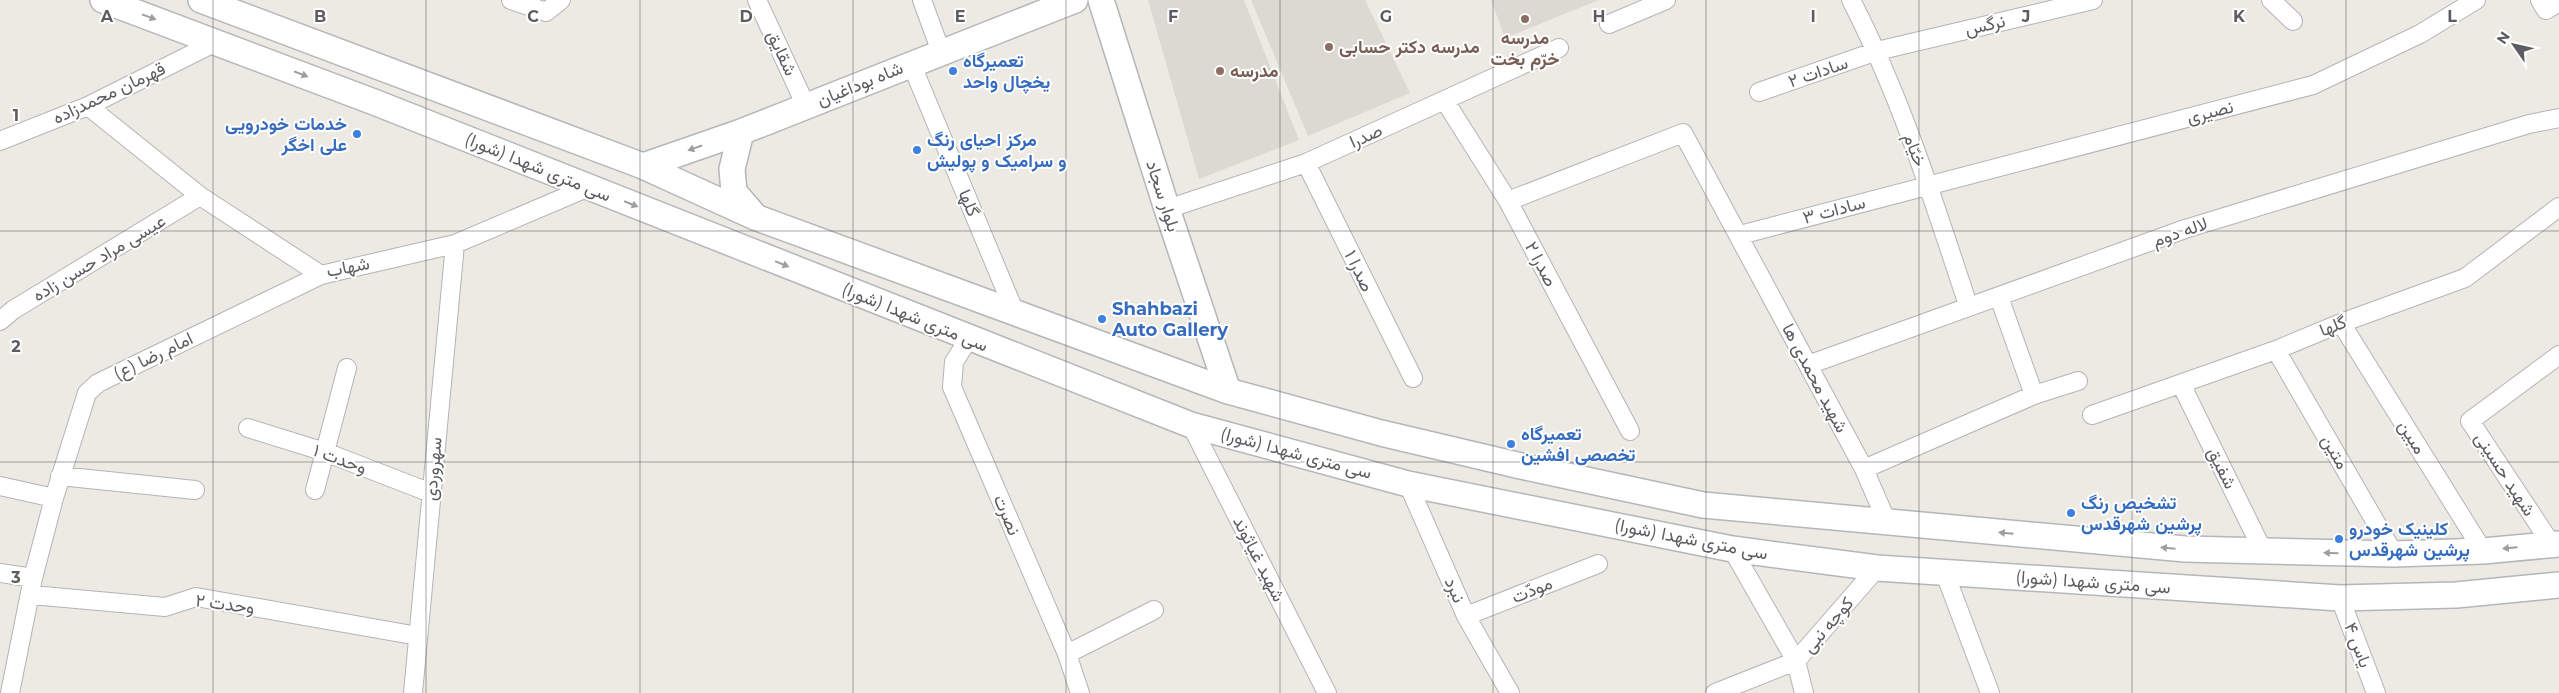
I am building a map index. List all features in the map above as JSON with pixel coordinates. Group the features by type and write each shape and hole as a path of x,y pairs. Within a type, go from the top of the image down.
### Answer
{"main road":[{"name":"سی متری شهدا (شورا)","path":"103,0 374,102 1191,425 1408,484 1732,548 1877,568 2340,598 2456,595 2559,585"},
{"name":"سی متری شهدا (شورا)","path":"201,0 644,166 755,217 1228,391 1381,433 1521,466 1702,505 2185,549 2264,553 2394,554 2483,551 2555,544"},
{"name":"شاه بوداغیان","path":"644,166 741,132 911,63 1075,0"},
{"name":"بلوار سجاد","path":"1101,0 1166,209 1228,391"},
{"path":"374,102 389,69"},
{"path":"741,132 732,169 734,192 755,217"},
{"path":"1515,504 1521,466"}],"street":[{"path":"511,0 546,12 561,0"},
{"name":"شقایق","path":"757,0 806,106"},
{"path":"922,0 941,52"},
{"path":"1609,24 1666,0"},
{"name":"خیّام","path":"1851,0 1877,51 1928,185 1968,305"},
{"name":"نرگس","path":"1877,51 2093,0"},
{"path":"2272,0 2293,21"},
{"name":"نصیری","path":"1928,185 2313,85 2420,34 2476,0"},
{"name":"قهرمان محمدزاده","path":"0,141 88,106 216,42"},
{"name":"صدرا","path":"1166,209 1306,163 1559,48"},
{"name":"سادات ۲","path":"1759,92 1877,51"},
{"name":"گلها","path":"911,63 1016,314"},
{"name":"صدرا ۲","path":"1445,101 1508,201 1630,431"},
{"name":"شهاب","path":"88,106 200,196 321,275 455,244 589,188"},
{"name":"لاله دوم","path":"1808,365 1968,305 1999,297 2185,229 2529,124 2559,118"},
{"name":"شهید محمدی ها","path":"1508,201 1683,133 1740,235 1864,469 1887,522"},
{"name":"صدرا ۱","path":"1306,163 1413,378"},
{"name":"سادات ۳","path":"1740,235 1928,185"},
{"name":"عیسی مراد حسن زاده","path":"0,321 13,310 200,196"},
{"name":"گلها","path":"2092,414 2276,350 2341,322 2464,278 2559,207"},
{"name":"سهروردی","path":"413,693 455,244"},
{"name":"امام رضا (ع)","path":"10,693 32,586 54,498 87,393 98,383 321,275"},
{"path":"1999,297 2034,395"},
{"name":"مبین","path":"2341,322 2483,551"},
{"name":"نصرت","path":"969,338 954,362 952,387 1067,654 1080,693"},
{"name":"متین","path":"2276,350 2394,554"},
{"name":"شهید حسینی","path":"2555,544 2470,421 2559,356"},
{"path":"315,490 347,368"},
{"path":"1864,469 2034,395 2078,381"},
{"name":"شفیق","path":"2181,384 2264,553"},
{"name":"شهید غیاثوند","path":"1191,425 1327,693"},
{"name":"وحدت ۱","path":"248,428 325,452 431,493"},
{"path":"60,476 195,490"},
{"name":"نبرد","path":"1408,484 1466,616 1510,693"},
{"path":"0,486 54,498"},
{"path":"1732,548 1796,661 1804,693"},
{"name":"مودّت","path":"1466,616 1598,564"},
{"name":"کوچه نبی","path":"1715,693 1796,661 1877,568"},
{"path":"1944,571 1990,693"},
{"name":"وحدت ۲","path":"0,574 32,586 165,607 196,597 418,636"},
{"name":"یاس ۴","path":"2340,598 2376,693"},
{"path":"1067,654 1154,610"}],"shaded area":[{"name":"مدرسه","path":"1148,0 1244,0 1299,140 1199,179"},
{"name":"مدرسه دکتر حسابی","path":"1251,0 1365,0 1410,93 1308,136"},
{"name":"مدرسه خرّم بخت","path":"1491,0 1599,0 1505,38"}],"place":[{"name":"مدرسه خرّم بخت","path":"1525,19"},
{"name":"مدرسه دکتر حسابی","path":"1329,47"},
{"name":"تعمیرگاه یخچال واحد","path":"953,71"},
{"name":"مدرسه","path":"1220,71"},
{"name":"خدمات خودرویی علی اخگر","path":"357,134"},
{"name":"مرکز احیای رنگ و سرامیک و پولیش","path":"917,150"},
{"name":"Shahbazi Auto Gallery","path":"1102,319"},
{"name":"تعمیرگاه تخصصی افشین","path":"1511,444"},
{"name":"تشخیص رنگ پرشین شهرقدس","path":"2071,513"},
{"name":"کلینیک خودرو پرشین شهرقدس","path":"2339,539"}]}
